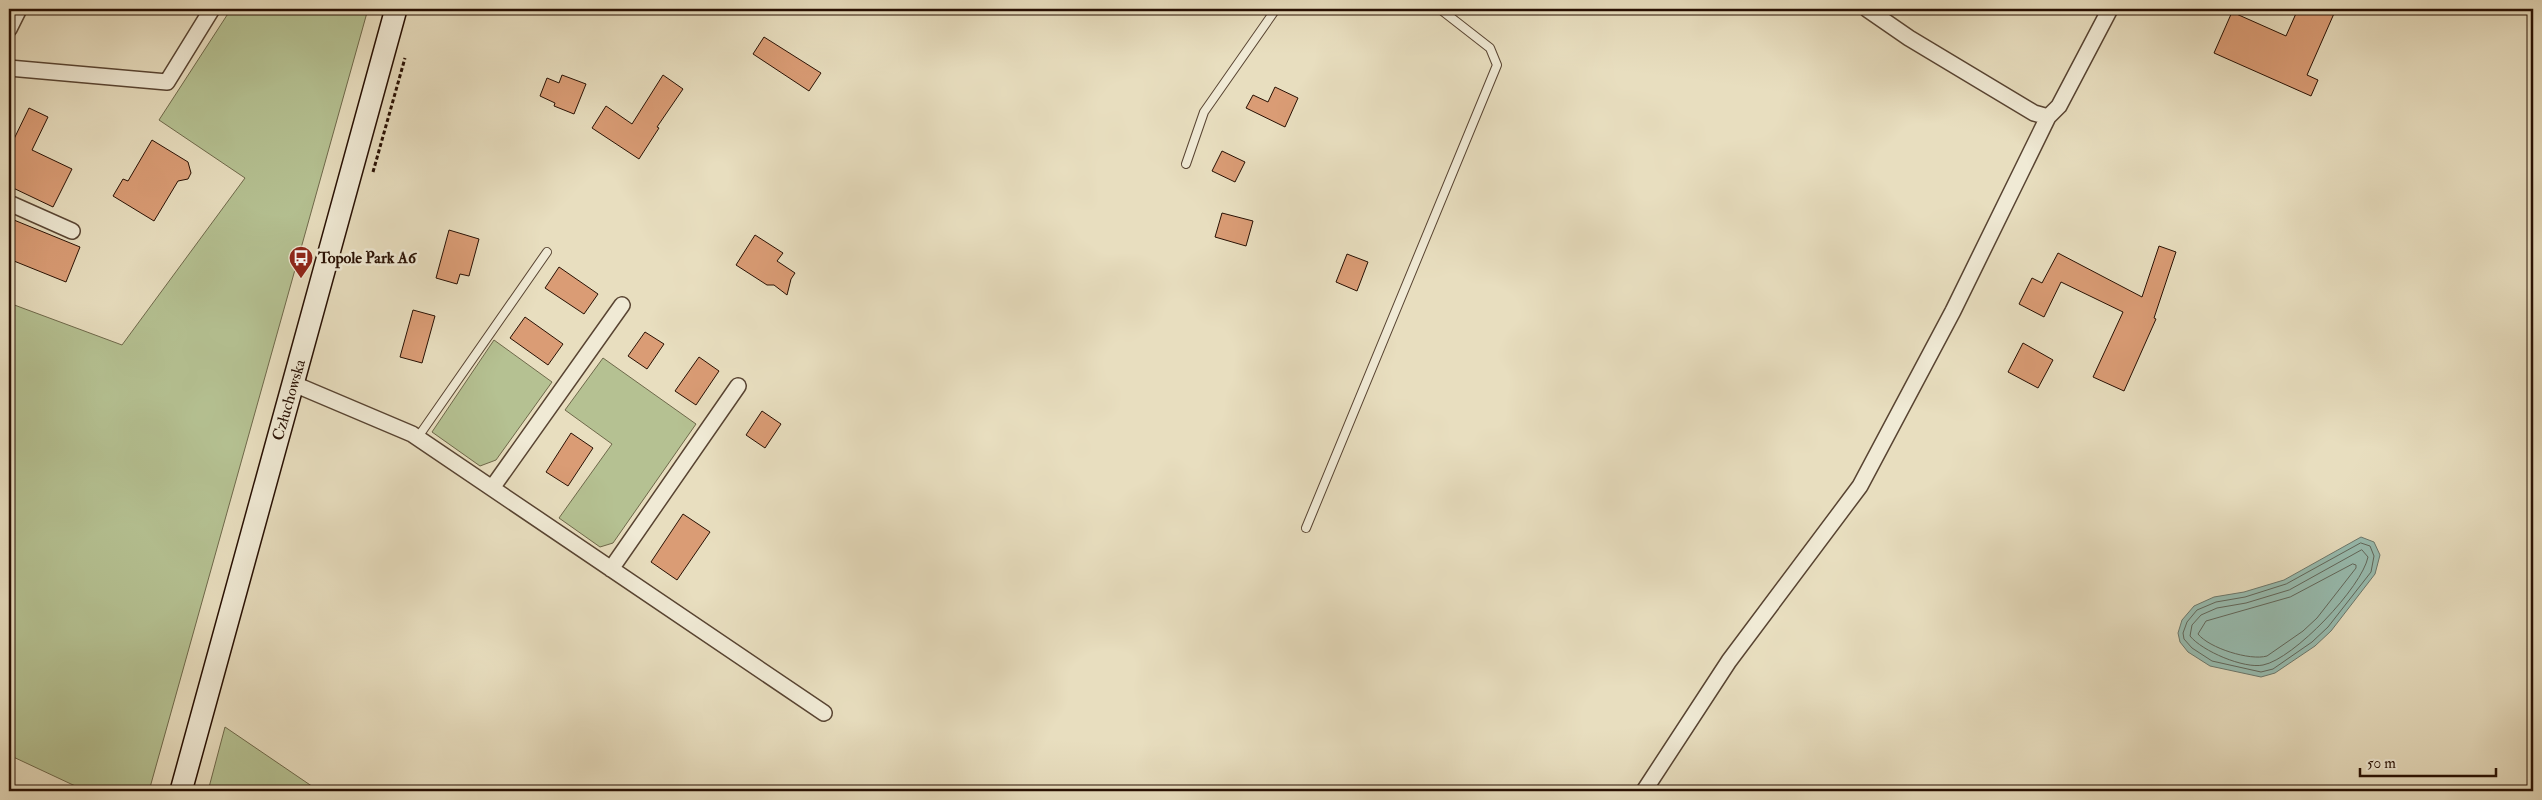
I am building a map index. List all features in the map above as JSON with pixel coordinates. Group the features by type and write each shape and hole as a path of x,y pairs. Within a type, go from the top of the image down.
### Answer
{"main road":[{"name":"Człuchowska","path":"181,791 396,9"}],"street":[{"path":"9,29 19,9"},
{"path":"9,68 167,82 212,9"},
{"path":"1867,9 1909,38 2034,113 2048,117"},
{"path":"1644,791 1729,661 1860,486 1953,311 2048,117 2059,106 2110,9"},
{"path":"9,203 72,230"},
{"path":"492,488 622,305"},
{"path":"294,384 418,437 824,713"},
{"path":"611,569 738,386"}],"lane":[{"path":"1186,164 1204,112 1276,9"},
{"path":"1306,528 1497,65 1490,48 1440,9"},
{"path":"418,437 547,252"}],"green space":[{"path":"231,9 368,9 149,791 86,791 9,755 9,303 122,345 245,178 159,120"},
{"path":"494,340 552,382 496,460 480,466 432,432"},
{"path":"603,358 696,424 613,543 600,547 559,518 612,444 565,410"},
{"path":"225,727 319,791 208,791"}],"water":[{"path":"2361,537 2374,542 2380,555 2375,574 2331,631 2315,646 2275,673 2261,677 2210,666 2188,652 2180,642 2178,633 2182,620 2194,606 2214,597 2244,592 2284,580"}],"building":[{"path":"2298,9 2336,9 2307,75 2318,80 2311,96 2214,53 2232,12 2286,36"},
{"path":"764,37 821,73 809,91 753,54"},
{"path":"562,75 586,84 574,114 554,106 555,103 540,96 547,78 559,83"},
{"path":"663,75 683,89 657,127 659,128 639,159 592,128 606,106 632,124"},
{"path":"1275,87 1298,98 1285,127 1246,108 1253,95 1268,102"},
{"path":"29,108 48,117 32,150 72,169 53,207 9,186 9,139 13,141"},
{"path":"152,140 188,162 191,173 188,179 178,181 154,221 113,196 123,179 128,181"},
{"path":"1222,151 1245,162 1235,182 1212,171"},
{"path":"1222,213 1253,221 1246,246 1215,237"},
{"path":"9,218 80,247 66,282 9,259"},
{"path":"449,230 479,239 469,276 460,274 457,284 436,278"},
{"path":"755,235 783,253 777,261 795,273 791,279 787,295 774,285 767,285 736,265"},
{"path":"2159,246 2176,252 2154,318 2156,319 2124,391 2093,377 2123,312 2061,282 2044,317 2019,304 2032,278 2042,283 2058,253 2142,297"},
{"path":"1347,254 1368,262 1357,291 1336,282"},
{"path":"559,267 598,294 584,314 545,288"},
{"path":"413,310 435,316 422,363 400,357"},
{"path":"525,317 563,344 548,365 510,338"},
{"path":"645,332 664,344 647,369 628,356"},
{"path":"2023,343 2053,360 2038,388 2008,372"},
{"path":"699,357 719,371 696,405 675,391"},
{"path":"762,411 781,424 765,448 746,435"},
{"path":"571,433 593,448 568,486 546,472"},
{"path":"683,514 710,532 677,580 651,562"}],"place":[{"name":"Topole Park A6","path":"301,279"}]}
